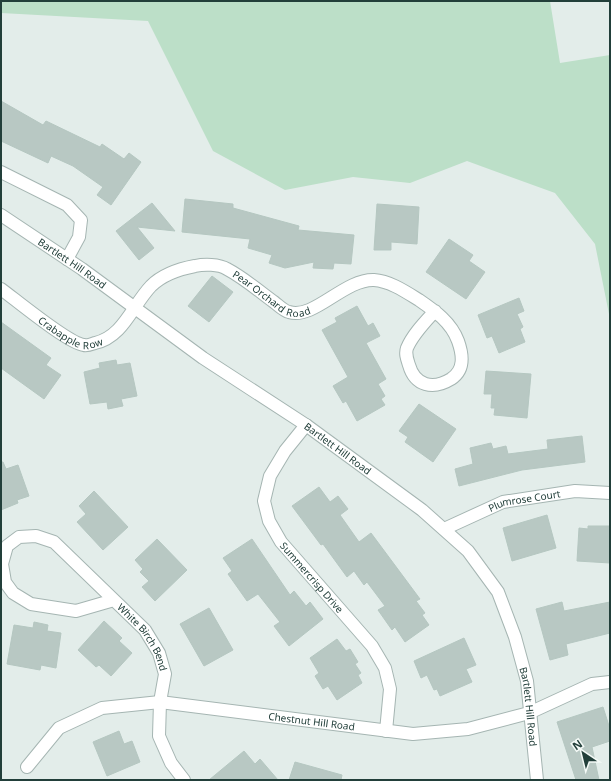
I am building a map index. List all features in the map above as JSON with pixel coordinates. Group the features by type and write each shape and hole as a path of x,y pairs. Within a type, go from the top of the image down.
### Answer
{"street":[{"path":"1,172 67,205 81,220 79,237 67,259"},
{"name":"Bartlett Hill Road","path":"1,216 67,259 203,358 306,425 422,510 468,551 498,592 515,637 527,681 529,713 537,780"},
{"name":"Pear Orchard Road","path":"134,307 152,285 176,269 203,265 226,268 289,312 306,312 355,283 374,280 398,287 435,311 451,327 458,341 462,356 462,366 457,374 450,379 434,385 425,385 415,380 406,356 407,349 416,332 435,311"},
{"name":"Crabapple Row","path":"1,289 64,336 84,345 104,341 119,331 134,307"},
{"name":"Summercrisp Drive","path":"306,425 285,452 270,476 264,501 269,521 281,542 372,646 385,668 390,689 386,731"},
{"name":"Plumrose Court","path":"444,529 503,502 575,491 610,493"},
{"name":"White Birch Bend","path":"114,600 76,611 31,604 13,594 5,582 2,564 7,546 19,537 36,536 54,542 114,600 145,630 159,653 165,674 160,702 159,736 171,763 184,780"},
{"name":"Chestnut Hill Road","path":"27,767 59,728 102,708 160,702 413,734 468,729 529,713 592,684 610,682"}],"green space":[{"path":"1,1 550,1 560,63 610,55 610,319 595,244 555,193 467,161 410,183 353,177 285,190 213,151 148,21 1,13"}],"building":[{"path":"1,101 43,125 46,121 100,147 102,144 124,159 129,153 141,162 111,205 97,195 103,187 73,166 51,156 48,163 1,141"},
{"path":"185,199 233,204 233,208 299,226 298,230 354,235 351,264 334,263 333,269 313,268 314,262 285,268 269,263 272,255 248,248 250,239 182,232"},
{"path":"152,203 175,231 137,227 154,248 139,260 116,231"},
{"path":"377,204 419,207 417,244 391,242 391,250 374,250"},
{"path":"449,239 473,255 469,261 485,272 466,299 426,272"},
{"path":"212,276 233,292 209,322 188,306"},
{"path":"519,298 524,311 517,314 523,327 520,329 525,342 499,353 492,336 487,338 478,315"},
{"path":"357,306 368,326 373,323 380,336 366,343 386,379 378,384 385,396 381,399 385,405 357,421 346,401 343,403 333,386 348,377 322,330 337,322 335,318"},
{"path":"1,322 51,358 46,365 61,375 44,399 1,368"},
{"path":"116,360 117,365 130,363 137,396 121,399 123,406 108,409 107,402 90,404 84,372 100,368 99,363"},
{"path":"486,371 531,374 527,418 494,415 495,408 491,408 492,394 484,394"},
{"path":"419,404 456,429 433,462 405,442 408,437 399,431"},
{"path":"582,436 585,462 522,470 459,486 455,469 473,464 470,448 491,443 493,449 506,446 508,454 548,449 547,440"},
{"path":"1,462 3,462 6,469 18,465 29,496 17,500 18,503 1,510"},
{"path":"319,487 330,502 338,496 348,509 340,515 359,542 371,533 420,599 416,601 425,613 422,615 429,625 405,642 395,627 392,630 378,610 385,606 367,582 364,585 354,571 347,577 323,544 321,545 292,506"},
{"path":"94,491 128,527 103,550 77,522 86,514 79,506"},
{"path":"547,515 556,548 512,561 503,528"},
{"path":"588,526 610,526 610,563 577,561 579,528 588,529"},
{"path":"157,539 187,570 155,601 142,587 149,581 140,572 143,569 135,560"},
{"path":"252,539 290,595 294,591 306,606 310,602 323,619 289,646 274,626 280,622 258,594 247,601 228,574 232,571 223,558"},
{"path":"562,602 564,611 610,602 610,633 566,644 568,655 550,660 536,609"},
{"path":"209,608 233,650 204,666 180,624"},
{"path":"104,621 122,638 119,641 132,653 111,676 99,665 96,667 78,650"},
{"path":"34,622 48,625 47,631 61,633 56,668 41,665 40,670 7,664 14,625 33,628"},
{"path":"464,638 476,665 466,669 472,682 440,696 437,689 434,690 427,675 421,678 414,661"},
{"path":"337,639 346,651 350,649 358,662 355,664 361,673 358,675 362,683 337,700 328,686 323,689 315,676 319,673 310,658"},
{"path":"603,707 610,729 610,741 592,747 599,780 576,780 557,722"},
{"path":"119,731 124,744 132,741 140,762 107,776 93,742"},
{"path":"244,751 255,764 260,759 278,780 209,780"},
{"path":"295,762 342,775 341,780 289,780"}]}
